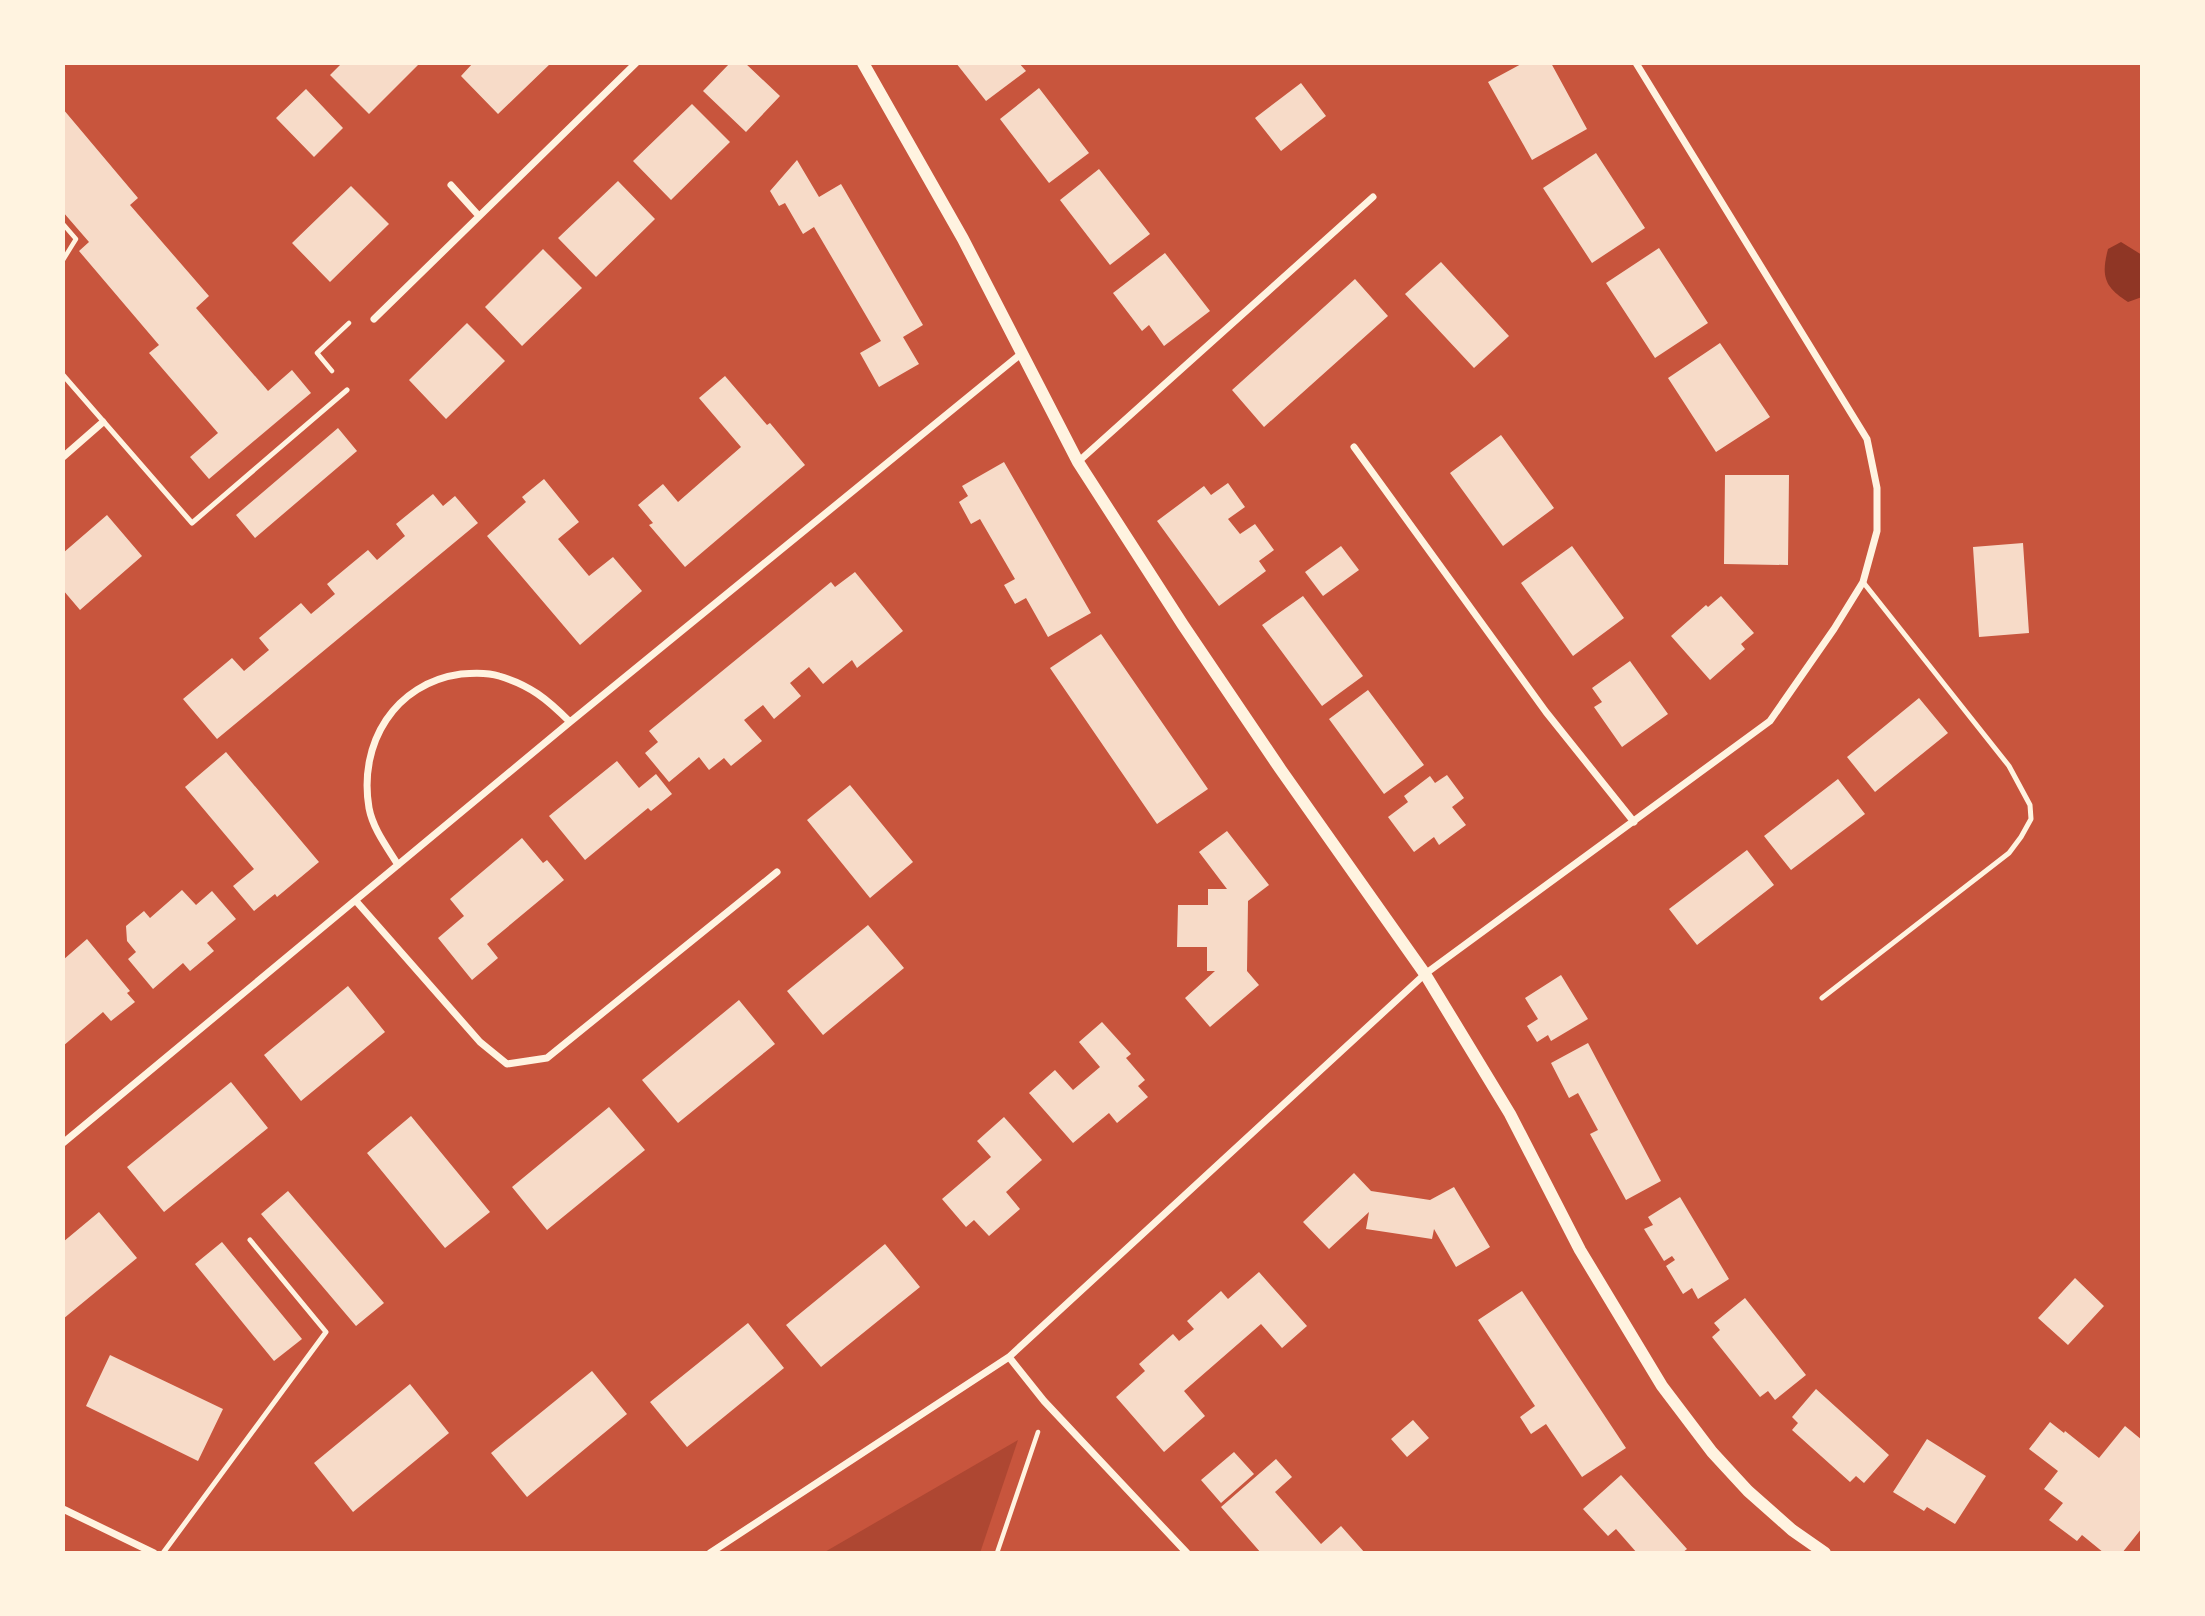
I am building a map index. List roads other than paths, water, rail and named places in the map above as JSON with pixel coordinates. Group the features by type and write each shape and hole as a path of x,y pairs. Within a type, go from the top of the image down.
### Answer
{"street":[{"path":"374,319 636,63"},
{"path":"863,63 963,239 1078,462 1266,748 1425,974 1510,1114 1580,1250 1662,1386 1712,1452 1748,1491 1792,1530 1825,1553"},
{"path":"710,1553 1009,1357 1425,974 1770,721 1834,629 1863,582 1877,531 1877,488 1867,439 1636,63"},
{"path":"451,185 479,216"},
{"path":"1078,462 1373,197"},
{"path":"63,1143 570,722 1023,353"},
{"path":"63,457 103,422"},
{"path":"1354,447 1546,712 1634,822"},
{"path":"398,865 377,832 369,808 368,771 376,736 395,707 418,687 445,676 472,673 496,675 522,684 544,696 570,722"},
{"path":"356,901 480,1042 508,1064 547,1058 777,872"},
{"path":"1009,1357 1044,1401 1187,1553"},
{"path":"63,1509 154,1553"}],"lane":[{"path":"63,375 192,523 347,390"},
{"path":"1822,998 2009,853 2031,819 2030,805 2009,766 1863,582"},
{"path":"163,1553 326,1332 250,1240"}]}
